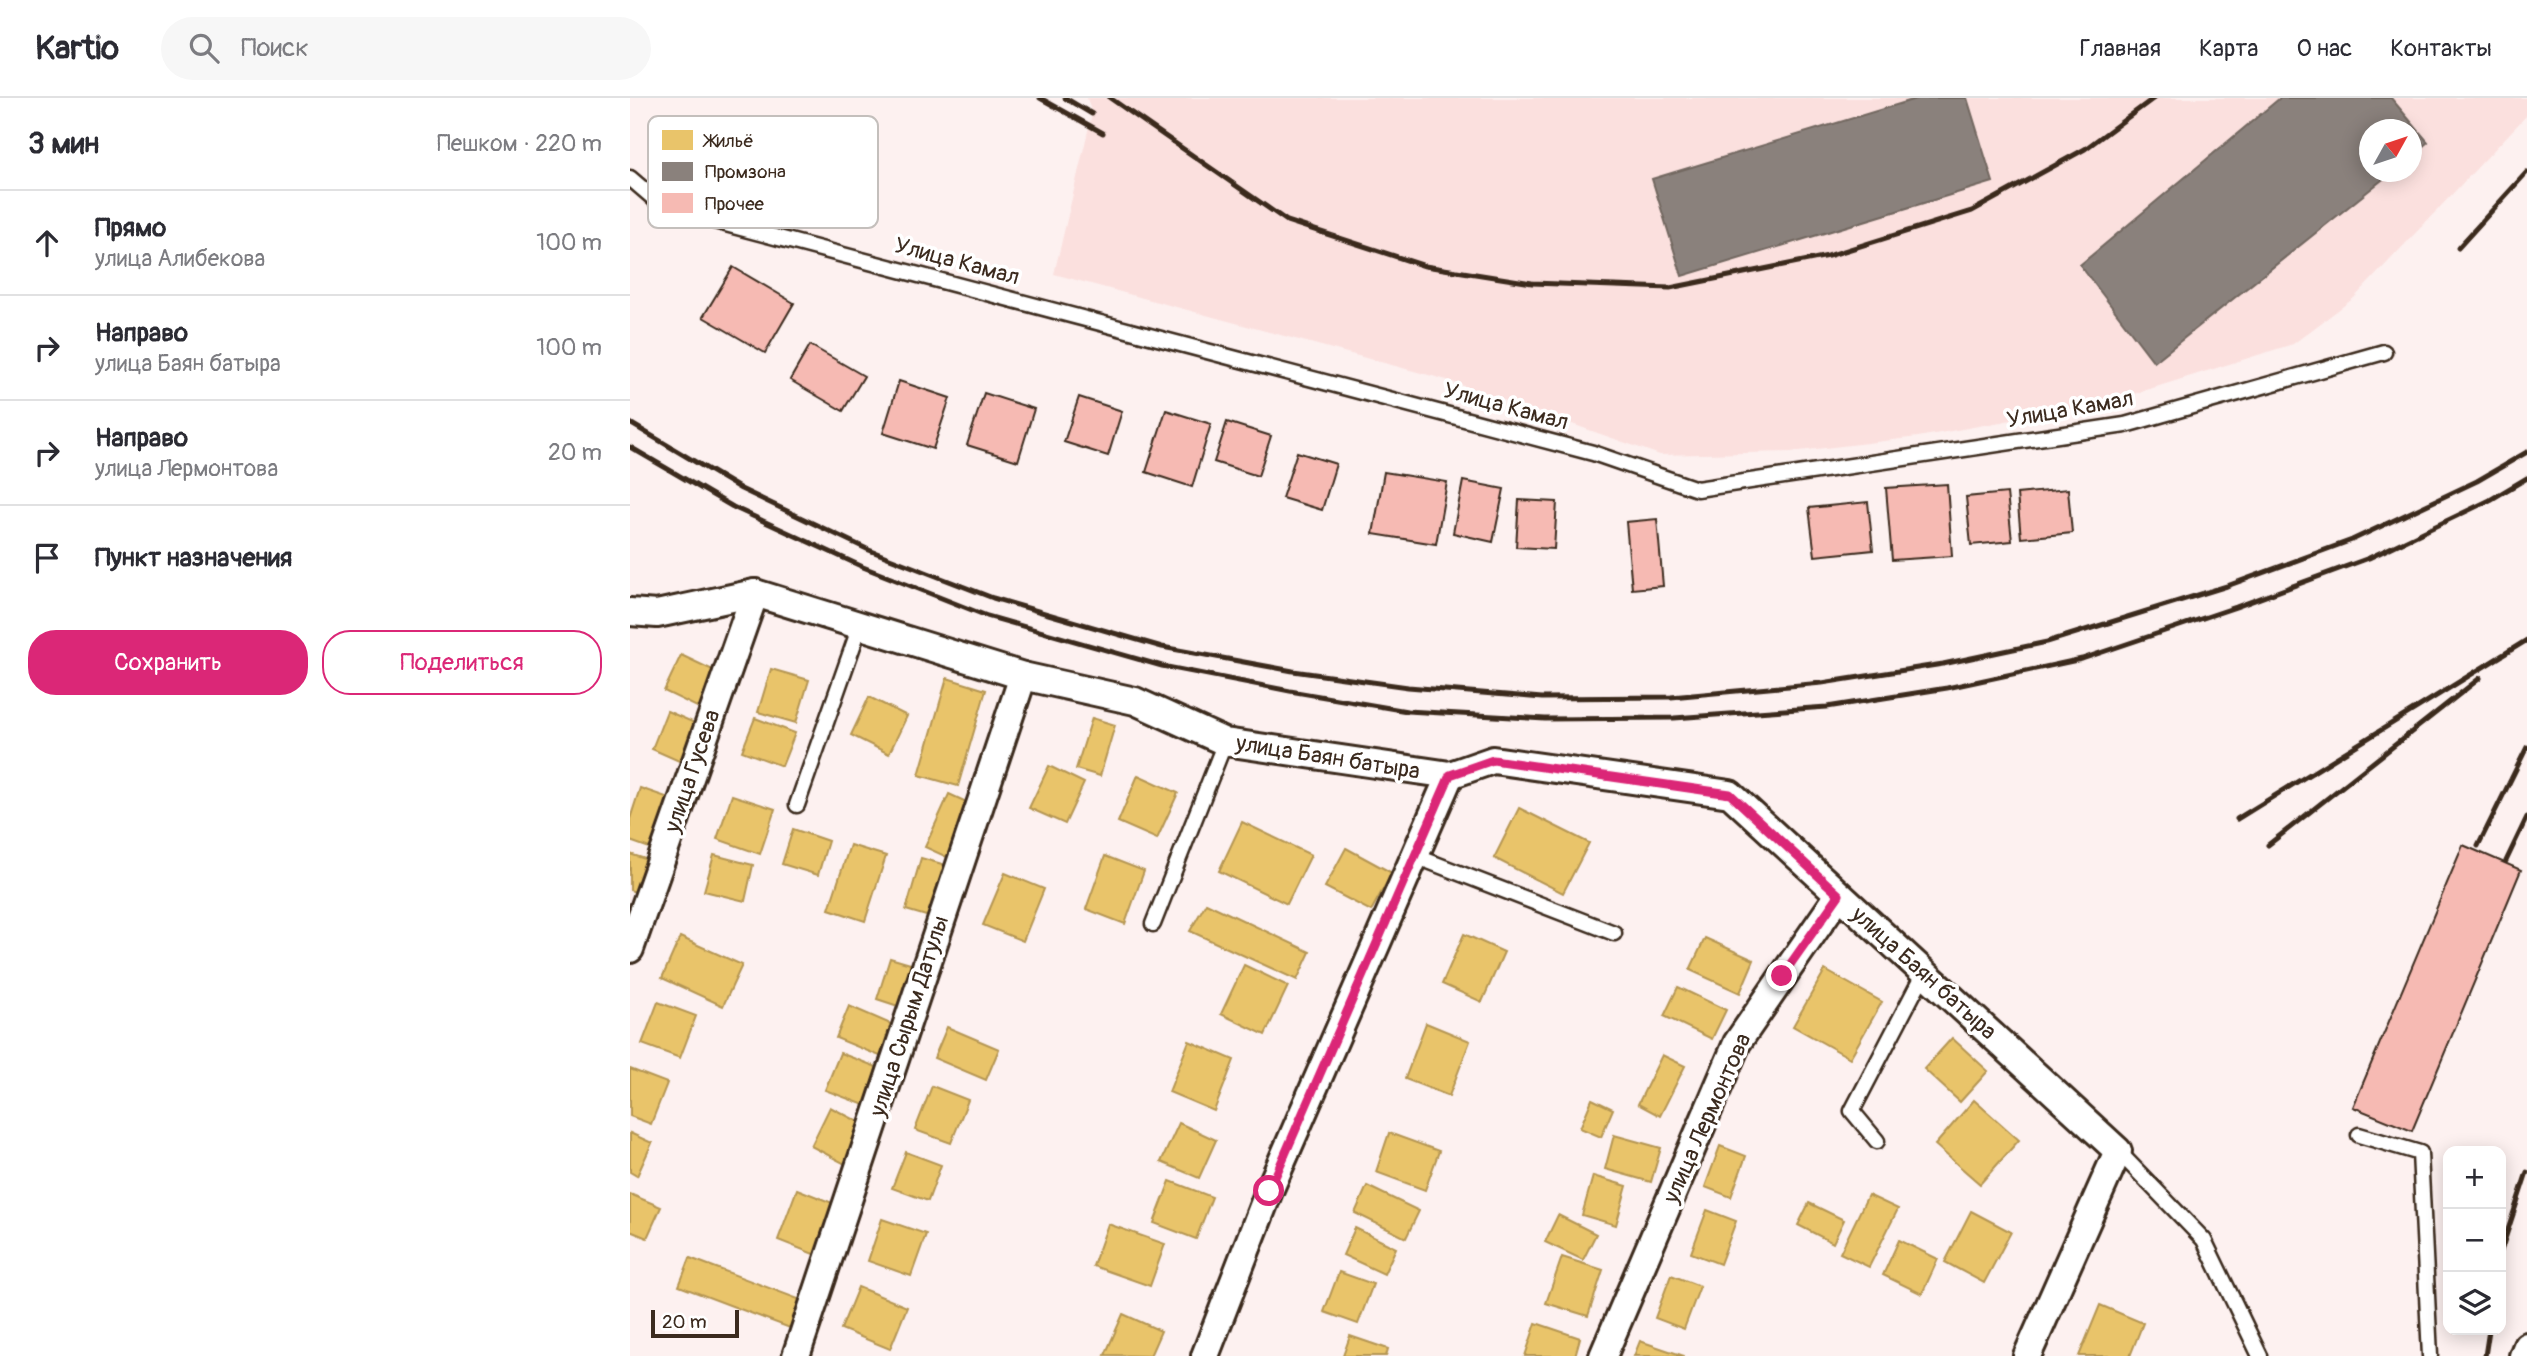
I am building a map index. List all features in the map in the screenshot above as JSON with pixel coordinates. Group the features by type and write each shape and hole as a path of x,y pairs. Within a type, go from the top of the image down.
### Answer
{"street":[{"name":"улица Баян батыра","path":"630,612 657,614 755,593 1023,676 1135,701 1225,742 1450,775 1493,760 1730,794 2118,1151"},
{"name":"улица Гусева","path":"630,949 755,593"},
{"name":"улица Сырым Датулы","path":"796,1356 1023,676"},
{"path":"1205,1356 1269,1191 1450,775"},
{"name":"улица Лермонтова","path":"1603,1356 1737,1043 1839,895"},
{"path":"2027,1356 2118,1151"},
{"path":"2523,1356 2527,1346"}],"lane":[{"name":"Улица Камал","path":"630,178 648,193"},
{"name":"Улица Камал","path":"741,228 1593,453 1697,489 2125,425 2384,352"},
{"path":"797,805 860,626"},
{"path":"1153,924 1225,742"},
{"path":"1415,856 1614,933"},
{"path":"1877,1141 1852,1111 1924,972"},
{"path":"2359,1135 2420,1153 2430,1356"},
{"path":"2118,1151 2204,1240 2260,1356"}],"shaded area":[{"path":"1087,98 2527,98 2527,115 2354,298 2293,344 2105,403 1918,437 1791,452 1660,455 1447,380 1054,274 1092,114"}],"building: Жильё":[{"path":"681,655 717,672 699,708 664,691"},
{"path":"771,669 809,680 796,723 758,712"},
{"path":"947,678 986,690 958,786 919,775"},
{"path":"869,697 907,716 889,754 851,735"},
{"path":"667,711 704,727 688,765 652,749"},
{"path":"755,718 795,733 782,766 742,751"},
{"path":"1092,718 1115,725 1100,776 1076,769"},
{"path":"1049,766 1084,783 1065,824 1029,808"},
{"path":"1138,775 1178,793 1157,839 1118,822"},
{"path":"640,788 675,800 658,851 630,841 630,819"},
{"path":"949,794 973,805 949,858 925,847"},
{"path":"732,795 775,809 760,854 717,839"},
{"path":"1519,808 1589,843 1563,893 1494,858"},
{"path":"1242,822 1311,855 1287,904 1219,871"},
{"path":"793,829 828,841 818,875 782,864"},
{"path":"850,845 886,856 865,921 829,909"},
{"path":"1346,848 1392,873 1371,911 1325,887"},
{"path":"630,854 651,861 640,894 630,890"},
{"path":"714,855 753,865 745,901 704,891"},
{"path":"1105,856 1144,871 1125,924 1086,909"},
{"path":"921,858 949,866 933,918 906,910"},
{"path":"1005,873 1044,889 1023,941 983,925"},
{"path":"1206,903 1310,952 1297,980 1190,931"},
{"path":"1464,934 1504,952 1482,1002 1442,984"},
{"path":"680,937 742,965 723,1006 662,978"},
{"path":"1705,938 1754,960 1740,993 1690,970"},
{"path":"890,958 917,966 904,1008 877,999"},
{"path":"1244,965 1288,986 1265,1035 1221,1014"},
{"path":"1825,970 1882,1002 1850,1058 1793,1026"},
{"path":"1678,987 1726,1010 1712,1039 1664,1016"},
{"path":"658,1002 696,1016 680,1058 642,1044"},
{"path":"849,1006 900,1028 887,1059 836,1038"},
{"path":"1426,1023 1470,1041 1449,1096 1405,1079"},
{"path":"947,1027 999,1049 986,1080 934,1058"},
{"path":"1952,1038 1988,1071 1960,1102 1924,1069"},
{"path":"1189,1041 1234,1060 1214,1111 1169,1092"},
{"path":"840,1053 882,1069 867,1106 825,1090"},
{"path":"1662,1055 1685,1066 1660,1116 1638,1104"},
{"path":"630,1069 667,1083 651,1124 630,1116"},
{"path":"932,1086 968,1100 951,1143 915,1130"},
{"path":"1592,1099 1613,1109 1601,1137 1580,1128"},
{"path":"1974,1100 2019,1140 1980,1184 1935,1145"},
{"path":"830,1107 865,1125 845,1164 811,1146"},
{"path":"1179,1123 1216,1140 1199,1178 1161,1162"},
{"path":"630,1133 652,1143 637,1176 630,1172"},
{"path":"1389,1133 1439,1151 1425,1190 1376,1172"},
{"path":"1614,1135 1661,1148 1651,1182 1605,1169"},
{"path":"1720,1146 1746,1156 1731,1197 1705,1187"},
{"path":"906,1152 941,1165 928,1201 892,1188"},
{"path":"1593,1176 1627,1186 1616,1225 1582,1215"},
{"path":"1170,1181 1212,1197 1196,1239 1154,1223"},
{"path":"1367,1186 1419,1211 1406,1238 1355,1213"},
{"path":"797,1189 835,1204 816,1255 778,1240"},
{"path":"630,1194 661,1207 647,1238 630,1231"},
{"path":"1868,1195 1898,1209 1869,1267 1840,1253"},
{"path":"1809,1203 1844,1220 1833,1243 1798,1225"},
{"path":"1707,1210 1736,1221 1720,1264 1691,1253"},
{"path":"1971,1211 2011,1232 1984,1283 1945,1262"},
{"path":"1558,1215 1596,1234 1583,1260 1545,1242"},
{"path":"882,1219 926,1234 911,1276 868,1261"},
{"path":"1108,1224 1165,1244 1150,1286 1093,1266"},
{"path":"1355,1228 1396,1248 1384,1274 1343,1255"},
{"path":"1899,1240 1938,1259 1922,1294 1883,1275"},
{"path":"1562,1257 1603,1270 1588,1316 1546,1303"},
{"path":"690,1258 801,1300 790,1328 679,1286"},
{"path":"1339,1272 1373,1284 1358,1324 1324,1312"},
{"path":"1671,1275 1700,1286 1684,1329 1655,1318"},
{"path":"858,1287 907,1307 890,1349 841,1329"},
{"path":"2100,1305 2143,1323 2130,1356 2079,1356"},
{"path":"1123,1314 1161,1331 1150,1356 1105,1355"},
{"path":"1536,1323 1580,1338 1575,1356 1525,1356"},
{"path":"1350,1336 1388,1349 1386,1356 1343,1356"},
{"path":"1640,1341 1684,1356 1634,1356"}],"building: Промзона":[{"path":"1919,98 1967,98 1993,182 1682,276 1652,179"},
{"path":"2280,98 2391,98 2409,119 2359,119 2359,182 2379,182 2154,362 2080,265"},
{"path":"2422,135 2428,142 2422,147"}],"building: Прочее":[{"path":"733,267 794,303 765,353 703,317"},
{"path":"810,345 864,376 843,411 790,380"},
{"path":"899,381 950,398 933,449 883,433"},
{"path":"984,393 1034,409 1018,461 967,445"},
{"path":"1079,397 1122,411 1108,456 1064,442"},
{"path":"1166,410 1211,424 1192,487 1146,472"},
{"path":"1227,422 1271,436 1258,476 1214,462"},
{"path":"1297,452 1336,464 1322,510 1282,498"},
{"path":"1384,472 1447,482 1436,544 1373,534"},
{"path":"1463,481 1504,489 1493,542 1453,533"},
{"path":"1947,484 1952,556 1892,560 1886,488"},
{"path":"2068,489 2072,533 2021,538 2017,494"},
{"path":"2007,493 2012,541 1971,545 1966,497"},
{"path":"1519,500 1557,502 1554,549 1516,547"},
{"path":"1868,502 1873,550 1815,556 1809,508"},
{"path":"1657,519 1663,586 1632,589 1626,522"},
{"path":"2463,845 2521,870 2412,1131 2353,1107"}],"railway":[{"path":"1040,98 1103,133"},
{"path":"1065,98 1092,114"},
{"path":"1110,98 1287,221 1425,266 1532,283 1670,288 1828,256 1972,211 2085,149 2154,98"},
{"path":"2458,248 2527,172"},
{"path":"630,423 741,489 869,550 993,598 1162,647 1293,671 1408,687 1542,698 1671,697 1822,683 1943,664 2047,642 2227,586 2352,540 2477,481 2527,452"},
{"path":"630,447 733,507 863,567 987,616 1162,666 1290,691 1407,711 1545,719 1674,718 1827,707 1947,688 2082,659 2369,558 2490,500 2527,478"},
{"path":"2237,819 2527,640"},
{"path":"2268,845 2480,678"},
{"path":"2478,846 2527,747"},
{"path":"2506,861 2527,817"},
{"path":"2506,1236 2527,1172"},
{"path":"2485,1356 2488,1335"}],"route":[{"path":"1269,1191 1450,775 1493,760 1730,794 1839,895 1782,976"}]}
